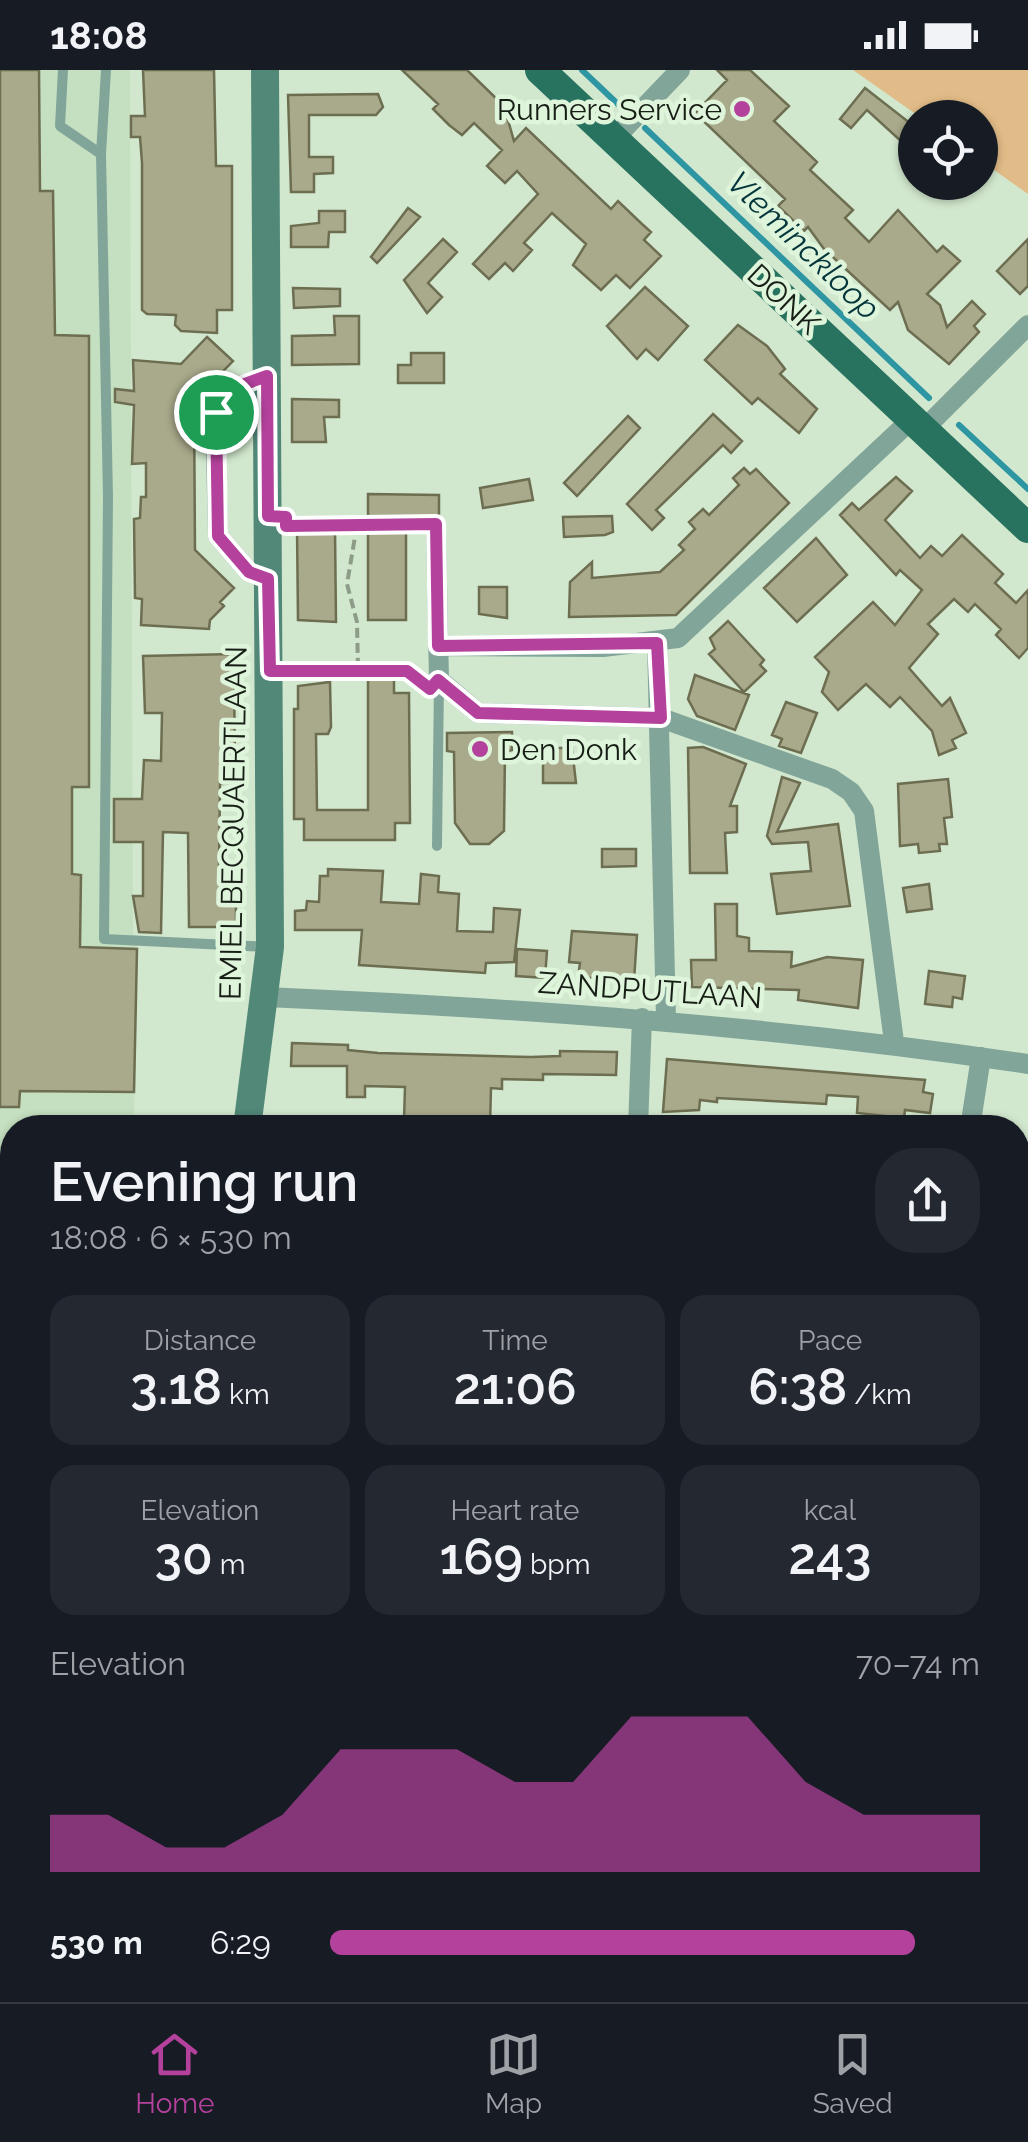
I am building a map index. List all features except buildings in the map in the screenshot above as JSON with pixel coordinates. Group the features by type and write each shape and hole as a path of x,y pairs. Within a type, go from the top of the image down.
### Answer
{"main road":[{"name":"DONK","path":"540,70 1028,528"}],"street":[{"name":"EMIEL BECQUAERTLAAN","path":"249,1115 270,946 264,70"},
{"path":"614,139 680,70"},
{"path":"438,646 657,643 678,638 1028,325"},
{"path":"267,376 245,384 216,412 218,536 249,572 268,579"},
{"path":"436,533 438,680 478,713 661,718 832,779 858,802 872,844 894,1042"},
{"path":"657,643 666,1019"},
{"name":"ZANDPUTLAAN","path":"265,997 666,1019 894,1042 1028,1064"},
{"path":"638,1115 642,1018"},
{"path":"972,1115 981,1057"}],"lane":[{"path":"63,70 60,126 101,154"},
{"path":"106,70 101,154 108,479 104,939 270,946"},
{"path":"437,846 438,680"}],"path":[{"path":"268,516 286,517 286,526 436,524 436,533"},
{"path":"357,525 347,584 357,622 358,671"},
{"path":"270,671 407,671 430,689 438,680"}],"shaded area":[{"path":"0,70 130,70 133,934 137,935 134,1115 0,1115"},
{"path":"853,70 1028,70 1028,194 998,173 998,100 898,102"}],"waterway":[{"name":"Vleminckloop","path":"582,70 622,108"},
{"name":"Vleminckloop","path":"645,128 929,398"},
{"name":"Vleminckloop","path":"959,425 1028,489"}],"place":[{"name":"Runners Service","path":"742,109"},
{"name":"Den Donk","path":"480,749"}],"route":[{"path":"267,376 268,516 286,517 286,526 436,524 438,646 657,643 661,718 478,713 438,680 430,689 407,671 270,671 268,579 249,572 218,536 216,412 221,402 245,384 267,376"}]}
